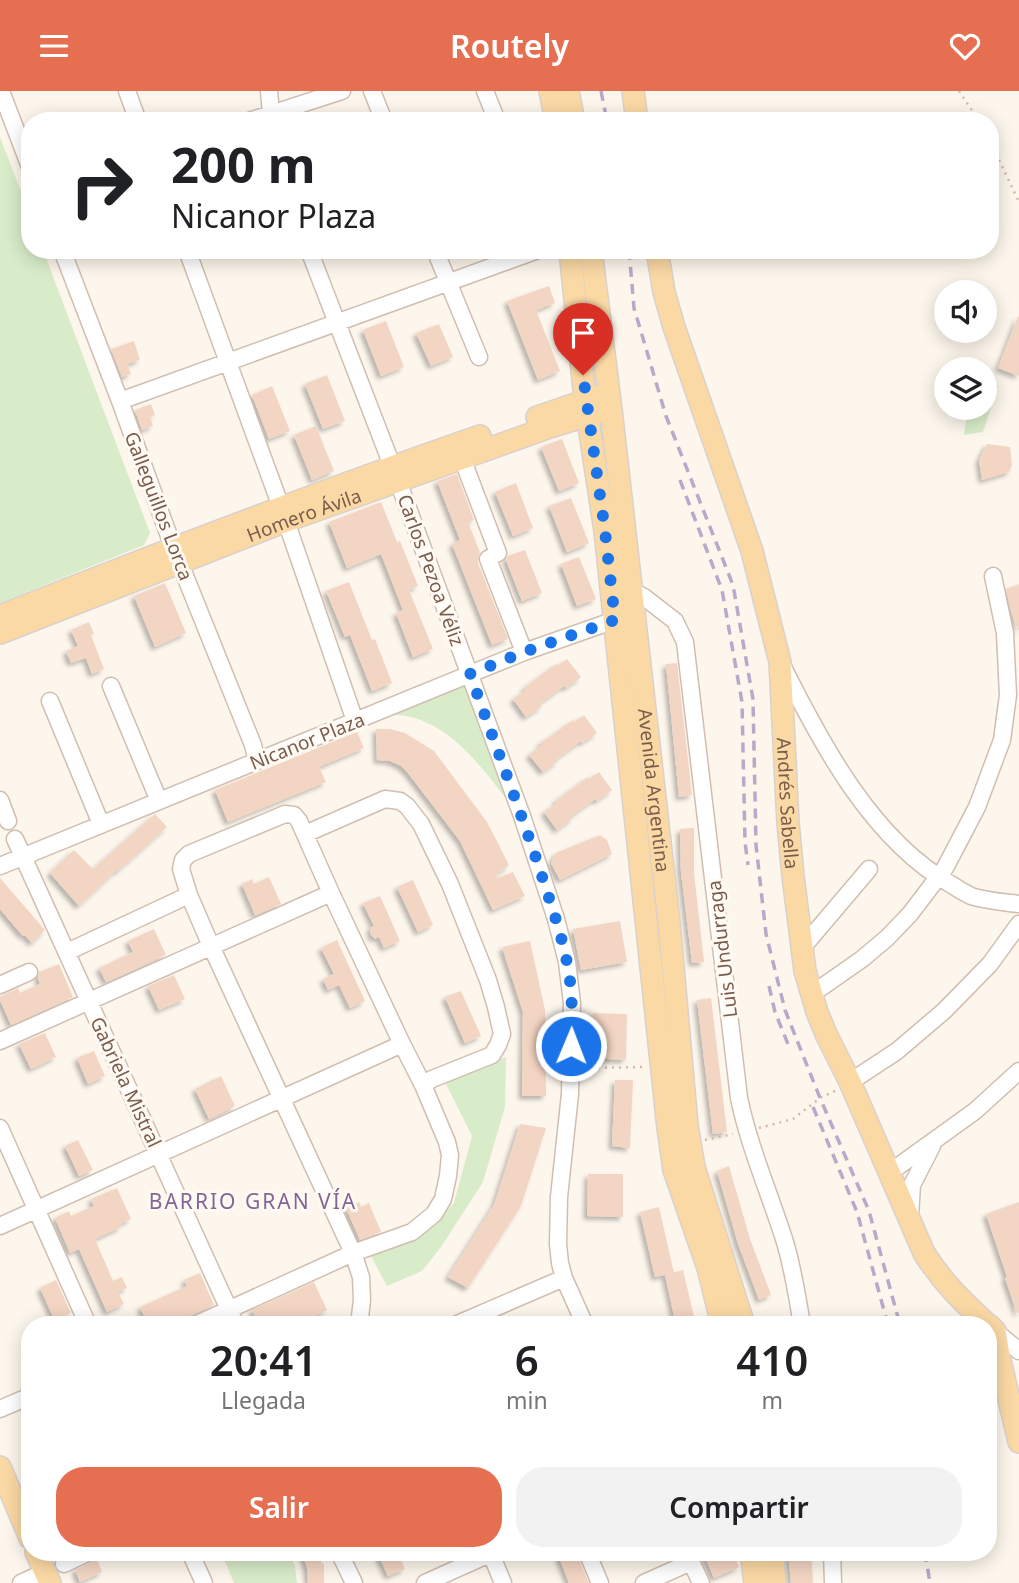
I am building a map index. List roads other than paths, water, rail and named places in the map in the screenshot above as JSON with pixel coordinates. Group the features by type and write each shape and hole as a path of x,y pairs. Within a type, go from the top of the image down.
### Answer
{"main road":[{"path":"550,91 554,112"},
{"path":"568,91 572,112"},
{"path":"634,91 637,112"},
{"name":"Avenida Argentina","path":"571,259 587,408 605,531 674,1170 708,1268 720,1316"},
{"name":"Avenida Argentina","path":"592,259 669,922 687,1125 694,1167 741,1316"},
{"name":"Andrés Sabella","path":"658,259 674,327 752,551 780,662 788,823 802,949 811,994 826,1034 924,1253 935,1272 953,1293 979,1316"},
{"name":"Homero Ávila","path":"0,616 395,473 610,402"},
{"name":"Homero Ávila","path":"395,473 462,458 587,408"},
{"name":"Homero Ávila","path":"0,633 177,554"},
{"path":"997,1349 1019,1443"},
{"path":"1,1471 21,1517"},
{"path":"752,1561 755,1583"},
{"path":"773,1561 775,1583"}],"street":[{"path":"1,91 21,143"},
{"path":"127,91 135,112"},
{"path":"269,91 270,112"},
{"path":"284,112 342,91"},
{"path":"372,91 380,112"},
{"path":"485,91 493,112"},
{"name":"Galleguillos Lorca","path":"65,259 257,761"},
{"path":"190,259 284,514 355,721"},
{"name":"Carlos Pezoa Véliz","path":"312,259 522,816 556,919 567,962 572,1003 570,1094 559,1197 558,1244 559,1263 581,1316"},
{"path":"439,259 479,357"},
{"path":"120,401 513,259"},
{"path":"462,458 498,553 488,559 524,652"},
{"path":"811,994 887,938 939,879 977,807 1002,740 1008,695 1005,633 993,576"},
{"name":"Luis Undurraga","path":"631,590 675,621 685,642 739,1098 747,1131 784,1240 801,1316"},
{"name":"Nicanor Plaza","path":"0,866 524,652 615,620"},
{"path":"780,662 855,794 882,828 939,879 971,896 1019,904"},
{"path":"111,686 159,800"},
{"path":"50,701 101,824"},
{"path":"305,834 385,799 400,801 421,824 450,884 488,980 502,1034 492,1055 423,1085"},
{"path":"0,800 8,821"},
{"path":"235,1316 353,1253 412,1232 434,1214 443,1199 448,1176 450,1155 447,1142 423,1085 299,821 294,815 285,814 189,854 183,860 181,869 211,946 353,1253 362,1277 360,1316"},
{"name":"Gabriela Mistral","path":"15,839 233,1316"},
{"path":"802,949 869,869"},
{"path":"0,1041 331,893"},
{"path":"67,952 190,895"},
{"path":"853,1091 944,1011 990,964 1019,924"},
{"path":"0,985 29,972"},
{"path":"0,1226 402,1044"},
{"path":"889,1173 975,1111 1019,1071"},
{"path":"0,1128 84,1316"},
{"path":"910,1223 912,1185 935,1141"},
{"path":"489,1316 564,1278"},
{"path":"997,1332 1019,1351"},
{"path":"0,1409 21,1400"},
{"path":"21,1583 53,1573 74,1561"},
{"path":"194,1561 204,1583"},
{"path":"343,1561 354,1583"},
{"path":"425,1583 474,1561"},
{"path":"495,1561 503,1583"},
{"path":"590,1561 600,1583"},
{"path":"644,1583 682,1561"},
{"path":"691,1561 701,1583"},
{"path":"832,1561 833,1583"}],"railway":[{"path":"601,91 605,112"},
{"path":"630,259 634,308 666,416 733,585 753,699 756,845 766,934 785,1010 869,1211 898,1316"},
{"path":"680,480 722,590 742,702 745,842 748,865"},
{"path":"769,986 775,1012 790,1049"},
{"path":"813,1107 857,1212 886,1316"},
{"path":"926,1561 930,1583"}],"district":[{"name":"BARRIO GRAN VÍA","path":"253,1201"}]}
